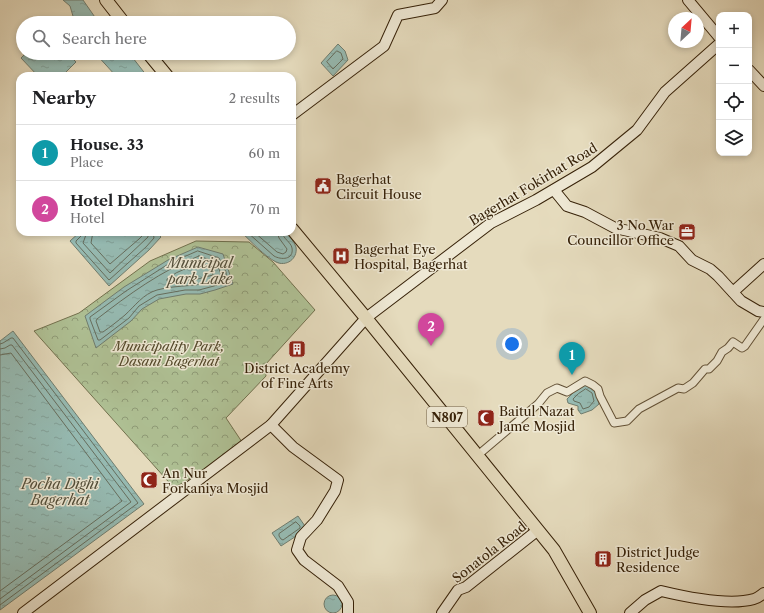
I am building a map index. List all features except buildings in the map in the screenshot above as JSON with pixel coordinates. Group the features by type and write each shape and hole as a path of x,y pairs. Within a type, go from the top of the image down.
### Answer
{"highway":[{"path":"106,0 119,16"},
{"path":"154,60 164,72"},
{"name":"N807","path":"296,234 554,550 590,613"}],"street":[{"path":"296,112 384,46 398,15 435,8 442,0"},
{"path":"688,0 716,33"},
{"name":"Bagerhat Fokirhat Road","path":"23,613 271,425 366,318 491,223 536,200 592,167 637,130 665,92 716,47"},
{"path":"752,73 764,86"},
{"path":"554,190 567,206 586,212 615,228 660,238 680,246 692,260 714,272 741,301 758,311 764,312"},
{"path":"733,292 764,264"},
{"path":"478,456 538,404 547,393 557,388 567,392 585,381 598,389 614,423 627,421 639,410 678,388 684,389 705,369 709,369 717,361 722,352 733,342 742,348 745,346 764,319"},
{"path":"271,425 293,447 338,480 335,491 317,520 301,537 297,550 304,560 338,586 348,602 348,613"},
{"name":"Sonatola Road","path":"442,613 458,590 466,587 538,530"},
{"path":"630,613 645,600 661,591 718,600 744,601 756,599 764,593"}],"green space":[{"name":"Municipality Park, Dasani Bagerhat","path":"196,241 249,242 273,262 315,310 265,365 266,376 226,418 244,445 174,488 34,331 79,313 150,261"}],"water":[{"path":"63,0 83,0 94,16 73,16 70,6"},
{"path":"338,44 345,51 348,60 333,76 321,63"},
{"path":"23,60 74,60 76,62 66,72 34,72"},
{"path":"101,60 134,60 144,72 112,72"},
{"path":"76,236 161,237 149,250 109,286 70,241"},
{"path":"245,236 288,236 296,247 295,255 287,263 276,262 262,252"},
{"name":"Municipal park Lake","path":"198,247 223,254 233,284 200,294 186,294 159,299 142,309 131,321 96,348 85,316 124,287 168,260"},
{"name":"Pocha Dighi Bagerhat","path":"13,331 144,504 0,610 0,341"},
{"path":"586,384 595,390 599,404 592,410 581,414 578,410 578,406 568,403 567,399 575,391"},
{"path":"298,516 307,529 281,546 272,533"},
{"path":"333,595 339,598 342,604 339,610 333,613 327,610 324,604 327,598"}],"place":[{"name":"Bagerhat Circuit House","path":"323,186"},
{"name":"3 No War Councillor Office","path":"687,232"},
{"name":"Bagerhat Eye Hospital, Bagerhat","path":"341,256"},
{"name":"Hotel Dhanshiri","path":"431,346"},
{"name":"District Academy of Fine Arts","path":"297,349"},
{"name":"House. 33","path":"572,375"},
{"name":"Baitul Nazat Jame Mosjid","path":"486,418"},
{"name":"An Nur Forkaniya Mosjid","path":"149,480"},
{"name":"District Judge Residence","path":"603,559"}]}
